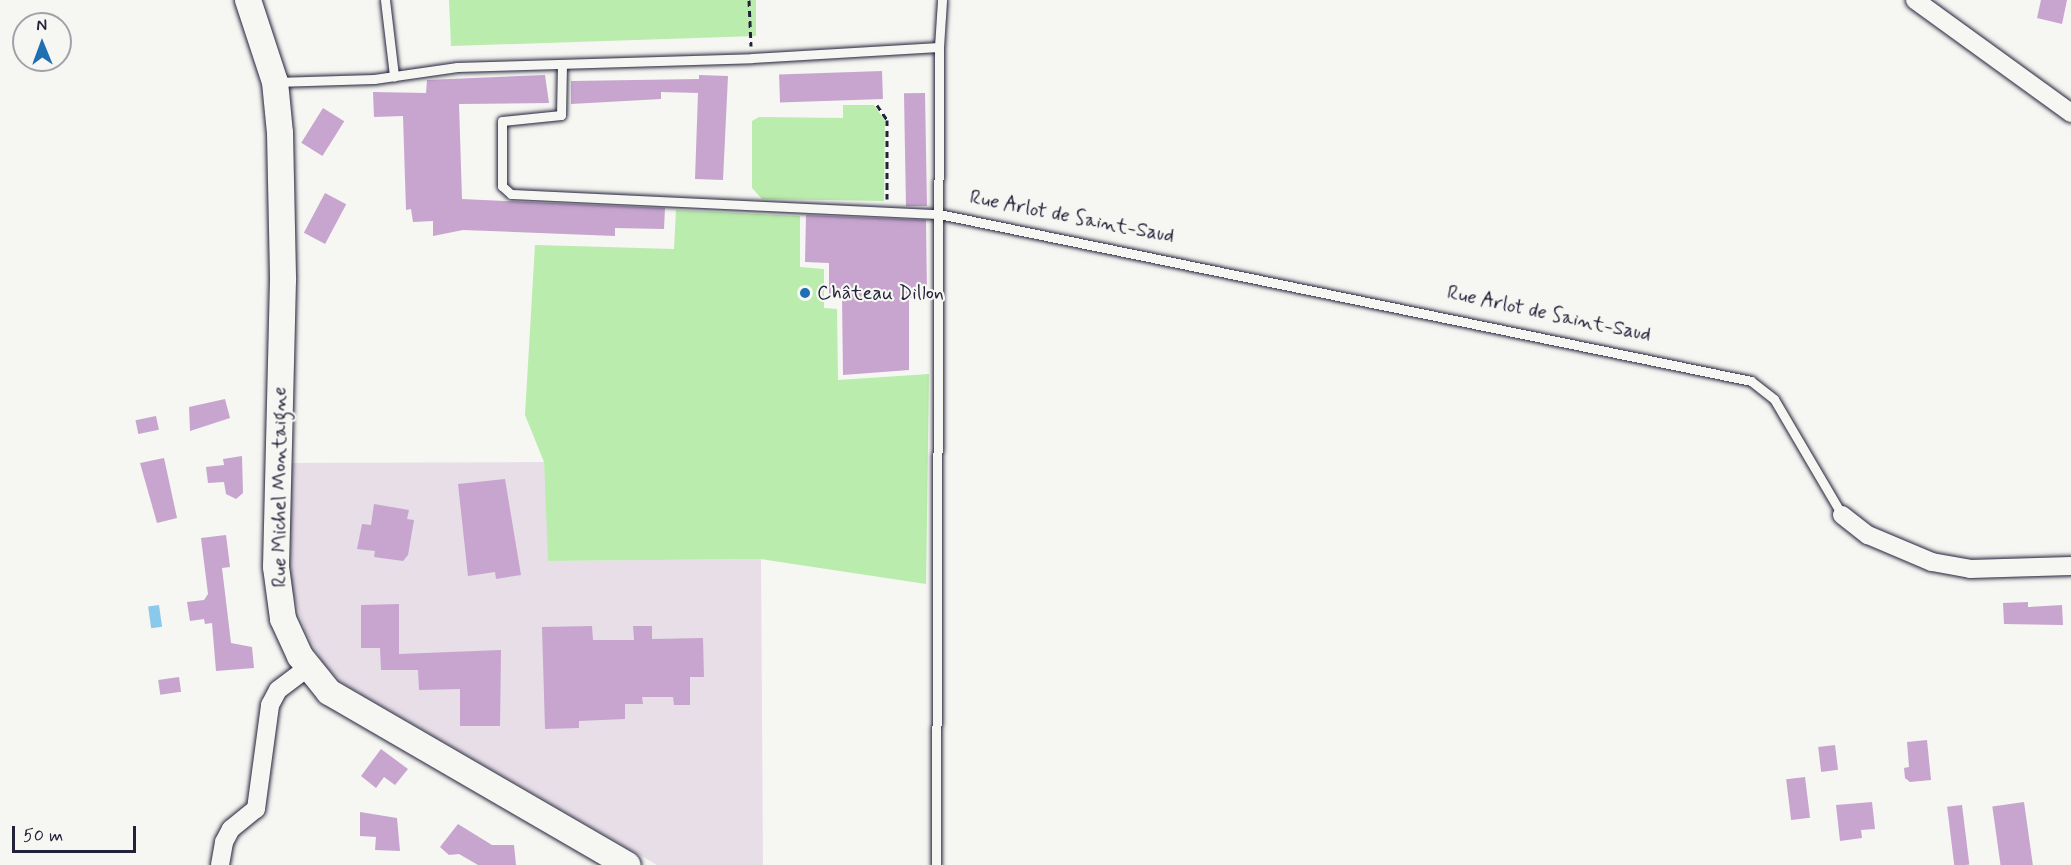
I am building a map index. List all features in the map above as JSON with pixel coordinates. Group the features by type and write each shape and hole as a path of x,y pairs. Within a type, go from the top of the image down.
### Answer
{"street":[{"name":"Rue Michel Montaigne","path":"248,0 275,82 280,133 283,280 276,567 283,619 309,667 329,692 627,865"},
{"path":"1923,2 2071,113"},
{"name":"Rue Arlot de Saint-Saud","path":"1842,515 1876,540 1932,562 1970,569 2071,566"},
{"path":"220,865 224,842 231,829 256,809 270,705 278,690 309,667"}],"lane":[{"path":"385,0 393,76"},
{"path":"936,865 939,47 942,0"},
{"path":"275,82 393,76 457,67 752,58 939,47"},
{"name":"Rue Arlot de Saint-Saud","path":"562,64 561,115 509,118 502,121 502,186 506,192 939,214 1751,381 1774,399 1842,515"}],"path":[{"path":"749,0 752,58"},
{"path":"877,105 887,120 887,212"}],"shaded area":[{"path":"544,462 549,561 761,559 763,865 657,865 344,684 323,663 306,632 290,584 289,463"}],"green space":[{"path":"449,0 756,0 756,36 451,46"},
{"path":"843,105 874,105 885,121 884,201 762,199 752,188 752,121 759,117 843,118"},
{"path":"676,210 800,216 800,267 824,269 824,308 837,309 838,380 929,374 926,584 761,559 548,561 544,462 525,415 535,245 674,249"}],"water":[{"path":"159,605 162,627 151,628 148,607"}],"building":[{"path":"2041,0 2067,0 2062,24 2037,18"},
{"path":"882,71 883,99 780,103 779,75"},
{"path":"545,75 549,103 459,104 462,199 665,208 664,229 615,228 615,236 463,230 433,236 433,221 413,222 411,209 406,210 403,116 374,117 373,92 426,93 427,80"},
{"path":"699,75 728,76 723,180 695,179 698,93 661,92 661,99 571,104 571,81 699,79"},
{"path":"904,93 925,93 927,206 906,206"},
{"path":"323,108 344,121 322,156 301,143"},
{"path":"325,193 346,204 325,244 304,233"},
{"path":"806,215 926,220 927,298 909,298 909,370 843,375 842,297 829,297 829,263 805,262"},
{"path":"225,399 230,418 190,431 189,407"},
{"path":"156,416 159,430 138,434 135,420"},
{"path":"242,456 243,493 236,499 226,494 224,482 208,483 206,467 224,465 223,459"},
{"path":"164,458 177,518 157,523 140,463"},
{"path":"505,479 521,575 496,579 495,572 468,576 458,484"},
{"path":"374,504 409,510 407,519 414,520 408,555 403,561 374,557 375,551 357,549 362,524 371,525"},
{"path":"226,535 230,567 222,568 231,643 252,647 254,668 216,671 212,623 205,624 204,619 190,621 187,602 204,600 208,594 201,538"},
{"path":"2028,602 2028,607 2062,605 2063,625 2004,624 2003,603"},
{"path":"399,604 399,654 501,650 500,726 460,726 460,689 419,690 418,670 381,670 380,648 361,648 361,605"},
{"path":"592,626 593,640 634,640 633,626 652,626 652,639 703,638 704,677 690,677 690,705 674,705 673,697 642,697 643,704 625,704 625,719 579,721 579,728 545,729 542,627"},
{"path":"179,677 181,692 160,695 158,680"},
{"path":"1927,740 1931,780 1910,782 1905,778 1904,768 1909,767 1907,742"},
{"path":"1835,745 1838,770 1821,772 1818,747"},
{"path":"381,749 408,769 395,785 384,777 376,788 361,776"},
{"path":"1805,777 1810,818 1791,820 1786,779"},
{"path":"1872,802 1875,829 1861,830 1862,838 1840,841 1836,805"},
{"path":"2024,802 2033,865 2001,865 1992,806"},
{"path":"1962,805 1969,865 1954,865 1947,807"},
{"path":"360,812 397,818 400,851 375,850 376,837 360,836"},
{"path":"458,824 492,845 514,845 516,865 478,865 459,854 449,855 440,847"}],"place":[{"name":"Château Dillon","path":"805,293"}]}
